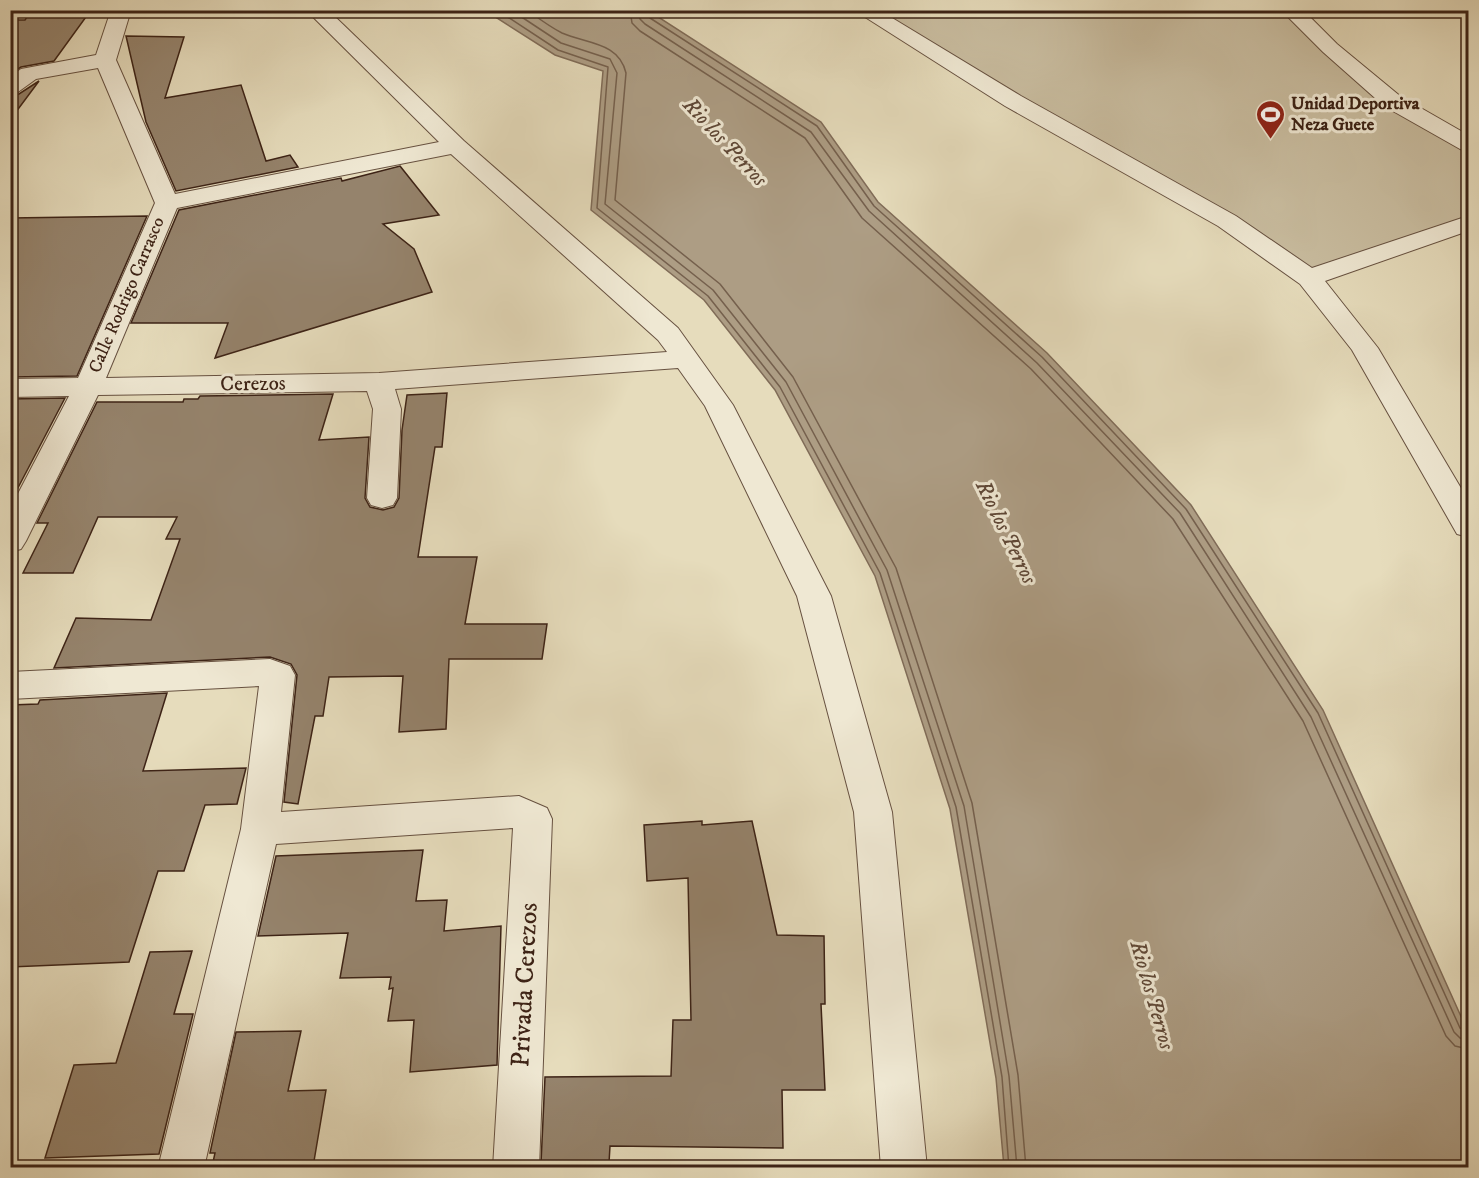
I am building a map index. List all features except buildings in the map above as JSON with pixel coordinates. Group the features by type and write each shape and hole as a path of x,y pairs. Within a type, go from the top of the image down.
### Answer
{"street":[{"path":"10,87 29,74 105,60 121,10"},
{"path":"316,10 456,146 668,334 719,405 814,596 867,789 874,824 904,1167"},
{"path":"864,10 1012,101 1227,221 1308,278 1364,348 1468,526"},
{"path":"1290,10 1392,101 1468,144"},
{"name":"Calle Rodrigo Carrasco","path":"10,541 88,387 167,203 105,60"},
{"path":"167,203 456,146"},
{"path":"1308,278 1468,223"},
{"name":"Cerezos","path":"10,388 378,382 686,359"},
{"path":"378,382 387,409 382,498"},
{"path":"10,686 270,672 278,675 260,830 181,1167"},
{"name":"Privada Cerezos","path":"260,830 519,812 533,819 516,1167"}],"shaded area":[{"name":"Unidad Deportiva Neza Guete","path":"864,11 1291,11 1392,101 1468,144 1468,223 1309,278"}],"water":[{"name":"Rio los Perros","path":"486,11 649,11 821,122 878,202 1047,353 1191,505 1323,710 1468,1032 1468,1167 1004,1167 996,1078 950,809 875,576 775,390 704,300 591,210 603,71 555,55"}],"place":[{"name":"Unidad Deportiva Neza Guete","path":"1270,140"}]}
